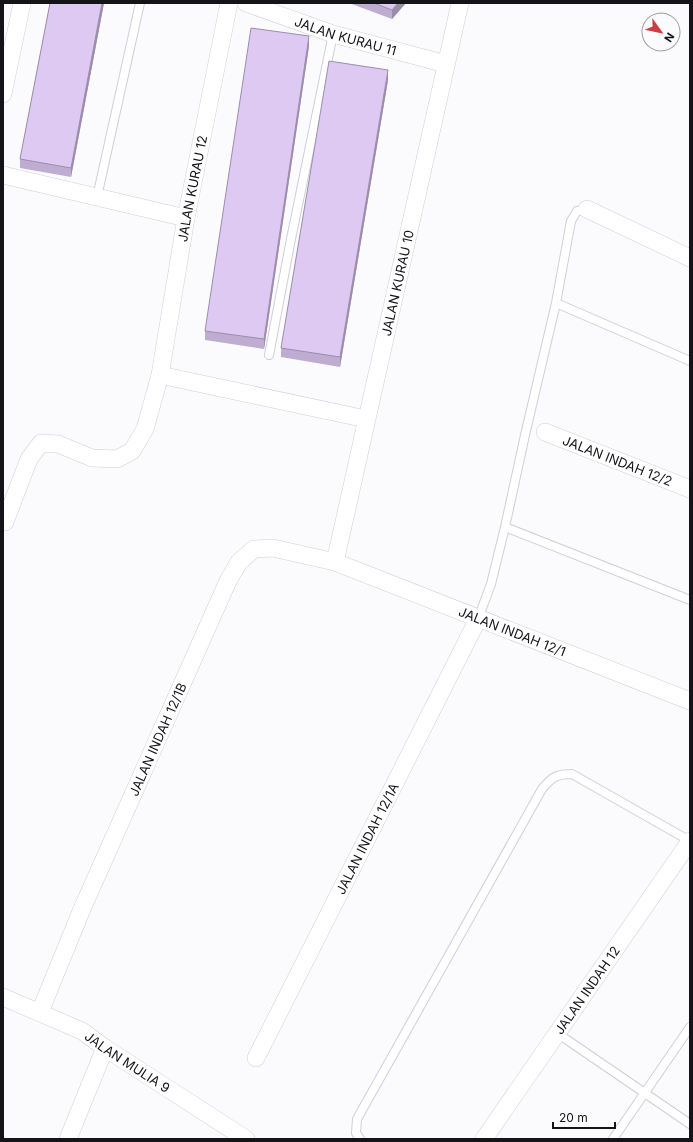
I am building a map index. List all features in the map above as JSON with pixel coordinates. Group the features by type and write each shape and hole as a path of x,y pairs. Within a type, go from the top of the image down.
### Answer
{"street":[{"path":"3,94 22,3"},
{"name":"JALAN KURAU 12","path":"5,522 29,459 41,443 58,444 92,458 117,459 132,450 145,429 160,375 186,218 229,3"},
{"name":"JALAN KURAU 11","path":"246,3 333,34 446,64"},
{"name":"JALAN KURAU 10","path":"335,562 460,3"},
{"path":"3,175 186,218"},
{"path":"587,209 690,258"},
{"path":"160,375 366,419"},
{"name":"JALAN INDAH 12/2","path":"545,432 690,489"},
{"name":"JALAN INDAH 12/1B","path":"40,1012 85,902 228,581 239,562 254,549 273,548 335,562"},
{"name":"JALAN INDAH 12/1","path":"335,562 690,701"},
{"name":"JALAN INDAH 12/1A","path":"256,1058 478,619"},
{"name":"JALAN INDAH 12","path":"484,1139 690,841"},
{"name":"JALAN MULIA 9","path":"3,997 82,1031 246,1139"},
{"path":"68,1139 106,1048"}],"lane":[{"path":"97,197 140,3"},
{"path":"269,355 292,231 333,34"},
{"path":"478,619 491,584 505,527 556,303 571,221 578,211 587,209"},
{"path":"556,303 690,361"},
{"path":"505,527 690,600"},
{"path":"360,1139 356,1133 357,1119 542,789 552,778 562,774 572,774 690,841"},
{"path":"613,1139 690,1028"},
{"path":"557,1033 690,1124"}],"building":[{"path":"50,3 102,3 71,168 20,159"},
{"path":"374,3 398,3 392,10"},
{"path":"251,28 309,36 264,339 205,331"},
{"path":"329,61 388,70 340,357 281,348"}]}
